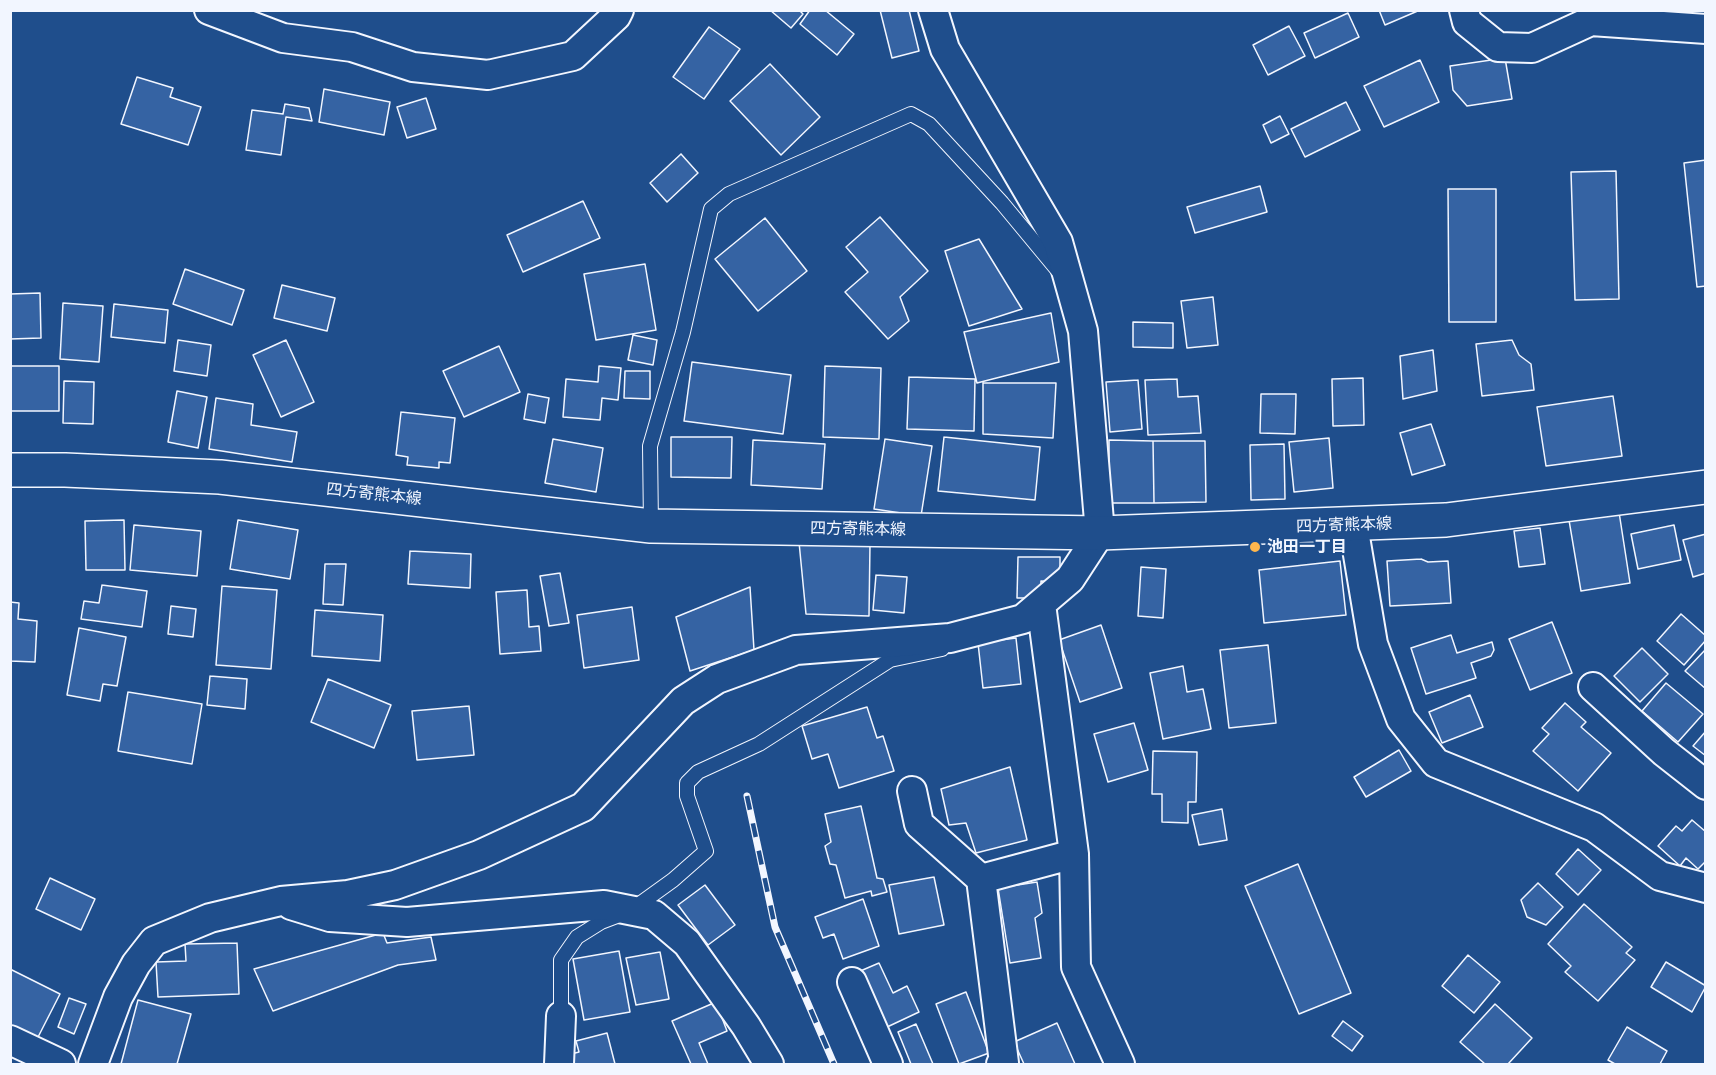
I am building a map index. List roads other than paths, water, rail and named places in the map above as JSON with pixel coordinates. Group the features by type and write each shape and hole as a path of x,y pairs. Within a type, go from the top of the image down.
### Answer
{"main road":[{"name":"四方寄熊本線","path":"10,470 65,470 220,477 651,526 1100,533 1446,520 1706,487"}],"street":[{"path":"209,10 283,38 352,47 413,67 489,75 573,56 616,16 619,10"},
{"path":"93,1065 118,998 136,964 154,941 210,918 281,901 348,895 395,885 479,855 584,807 683,701 717,679 796,650 950,638 1023,619 1070,579 1100,533 1083,331 1058,242 945,49 933,10"},
{"path":"1464,10 1467,22 1498,46 1532,48 1591,21 1706,29"},
{"path":"1353,525 1373,644 1401,718 1436,763 1594,827 1660,876 1706,888"},
{"path":"1041,604 1074,854 1076,967 1120,1065"},
{"path":"1593,687 1664,752 1706,785"},
{"path":"912,791 919,824 981,879 1004,1063 1001,1065"},
{"path":"981,879 1074,854"},
{"path":"281,901 330,917 407,922 604,905 654,915 687,943 760,1062"},
{"path":"852,982 888,1065"},
{"path":"559,1065 561,1016"},
{"path":"10,1040 61,1065"}],"lane":[{"path":"651,526 650,446 683,332 711,210 729,194 911,114 929,124 1002,203 1070,285"},
{"path":"561,1016 561,960 577,937 601,922 630,911 673,880 706,851 687,796 687,783 698,772 759,744 890,660 942,650 950,638"}],"railway":[{"path":"747,796 775,927 834,1064"}],"place":[{"name":"池田一丁目","path":"1255,547"}]}
